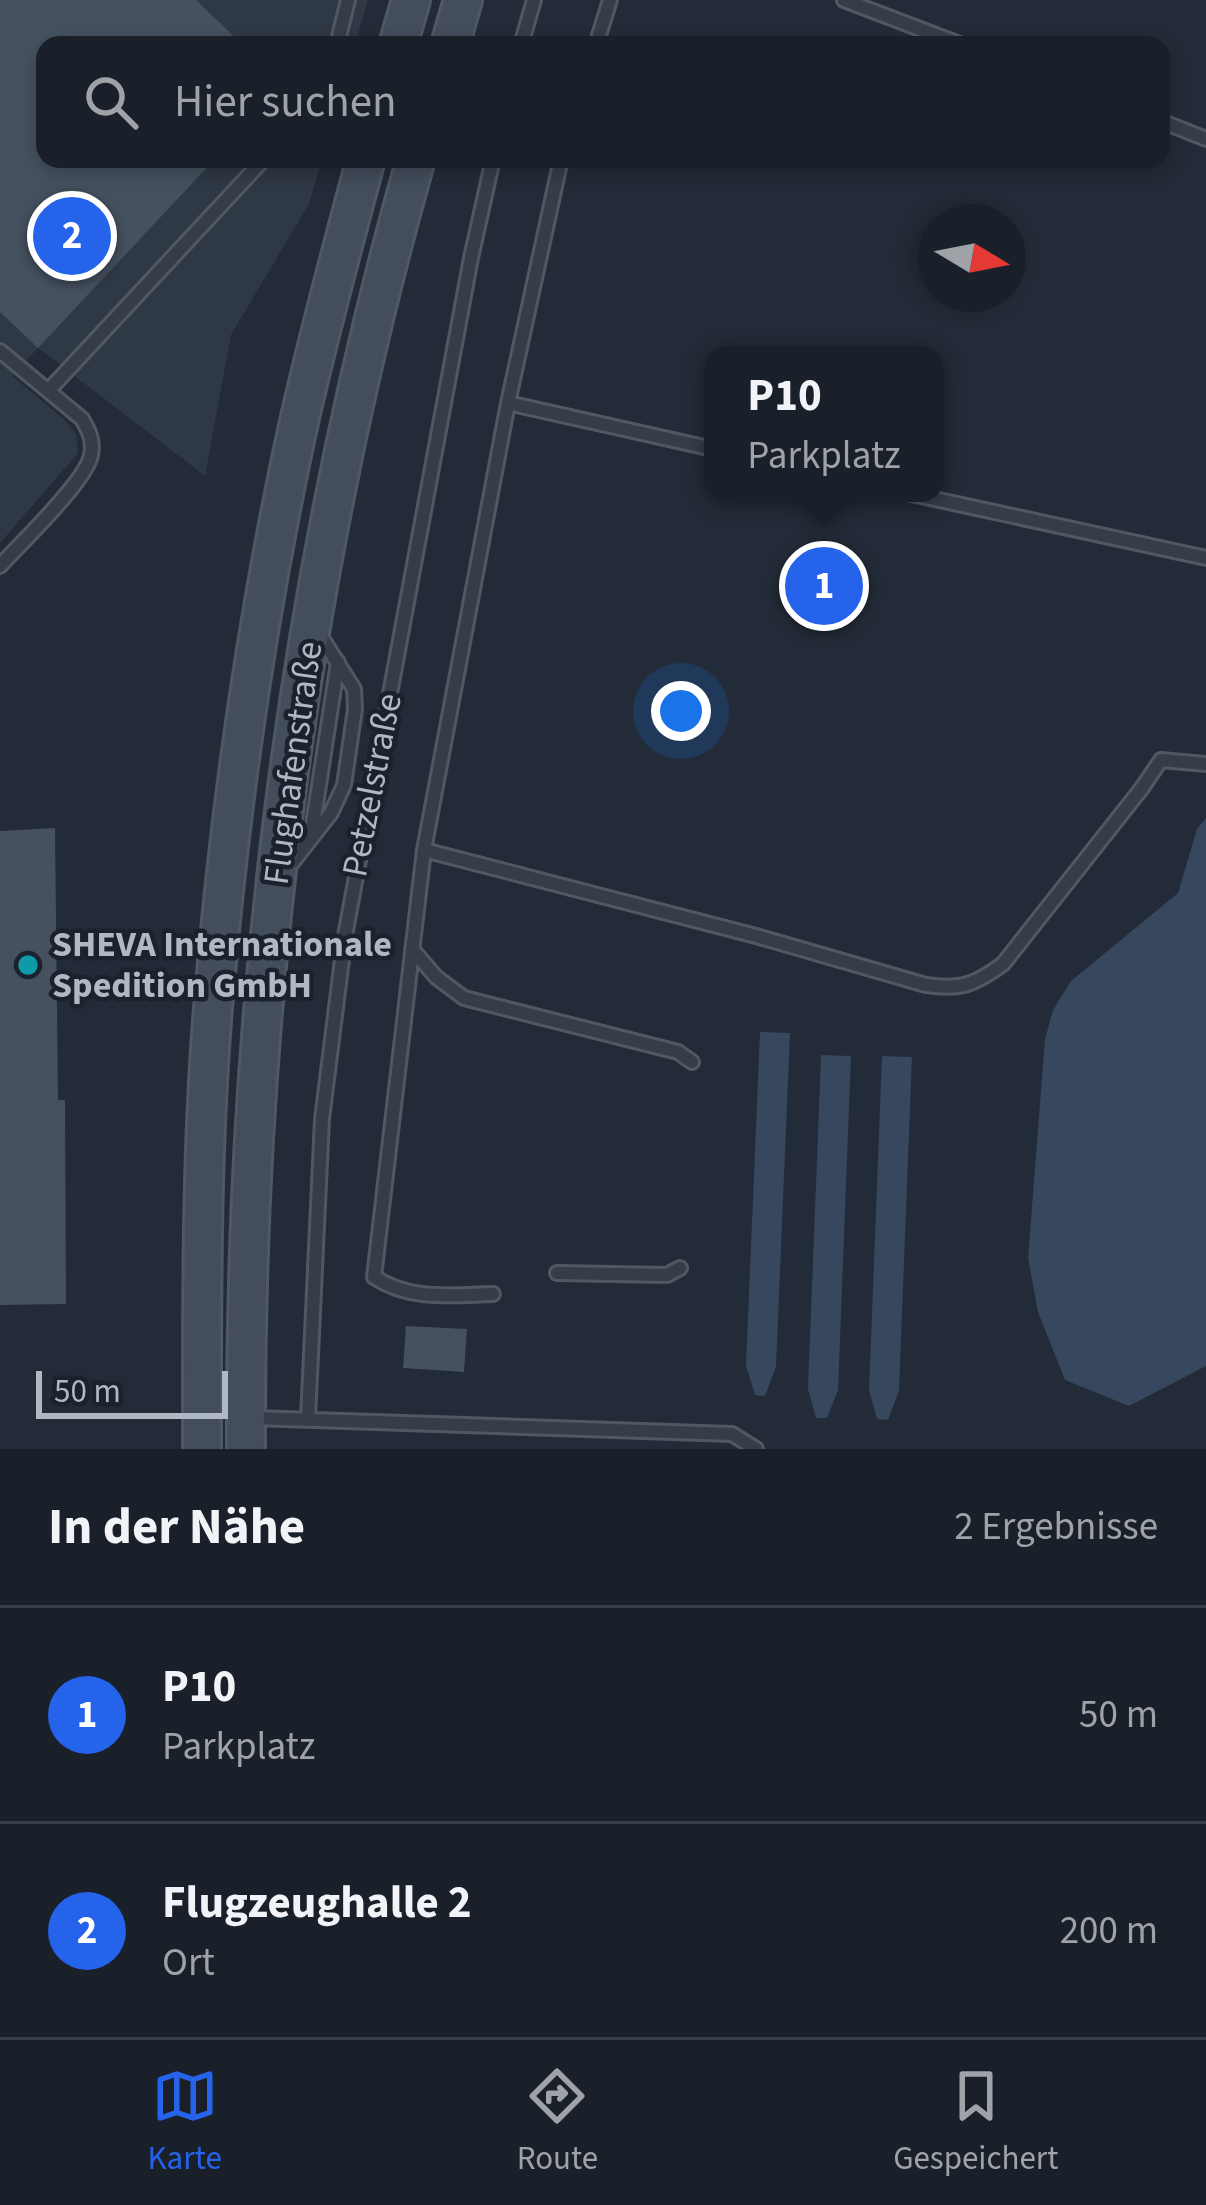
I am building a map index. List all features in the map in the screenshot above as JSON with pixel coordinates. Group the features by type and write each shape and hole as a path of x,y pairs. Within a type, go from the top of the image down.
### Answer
{"main road":[{"path":"401,36 411,0"},
{"path":"453,36 464,0"},
{"name":"Flughafenstraße","path":"202,1449 203,1172 226,870 246,724 297,433 364,168"},
{"name":"Flughafenstraße","path":"246,1433 251,1174 276,883 313,622 340,473 381,281 413,168"}],"lane":[{"path":"339,36 348,0"},
{"path":"524,36 534,0"},
{"path":"599,36 610,0"},
{"path":"844,0 938,36"},
{"path":"1170,125 1206,139"},
{"path":"49,390 256,168"},
{"name":"Petzelstraße","path":"308,1419 322,1120 344,936 491,168"},
{"path":"494,1294 395,1291 374,1277 424,850 508,403 559,168"},
{"path":"0,351 82,419 91,434 92,458 0,566"},
{"path":"508,403 704,447"},
{"path":"944,501 1206,558"},
{"path":"276,883 332,813 344,785 356,709 354,689 313,622"},
{"path":"310,838 338,662"},
{"path":"424,850 952,989 979,981 1003,964 1161,760 1206,764"},
{"path":"412,949 436,977 464,998 678,1052 692,1061"},
{"path":"557,1273 668,1275 680,1268"},
{"path":"246,1433 308,1419 732,1434 756,1449"}],"path":[{"path":"344,936 412,949"}],"shaded area":[{"path":"0,0 368,0 358,36 36,36 36,168 319,168 309,204 231,335 205,476 38,348 12,376 65,420 76,434 78,453 0,543"}],"water":[{"path":"1206,818 1206,1366 1129,1406 1065,1380 1038,1312 1028,1258 1045,1039 1053,1010 1071,981 1178,893 1197,829"},
{"path":"760,1032 790,1033 776,1367 765,1396 755,1395 746,1365"},
{"path":"821,1055 851,1056 838,1390 827,1418 816,1418 808,1389"},
{"path":"882,1056 912,1057 899,1391 888,1420 877,1419 869,1390"}],"building":[{"path":"0,0 196,0 234,36 36,36 36,168 207,168 38,348 0,312"},
{"name":"SHEVA Internationale Spedition GmbH","path":"55,828 58,1100 65,1100 66,1304 0,1305 0,831"},
{"path":"406,1326 467,1329 464,1372 403,1368"}],"place":[{"name":"Flugzeughalle 2","path":"72,236"},
{"name":"P10","path":"824,586"},
{"name":"SHEVA Internationale Spedition GmbH","path":"28,965"}]}
